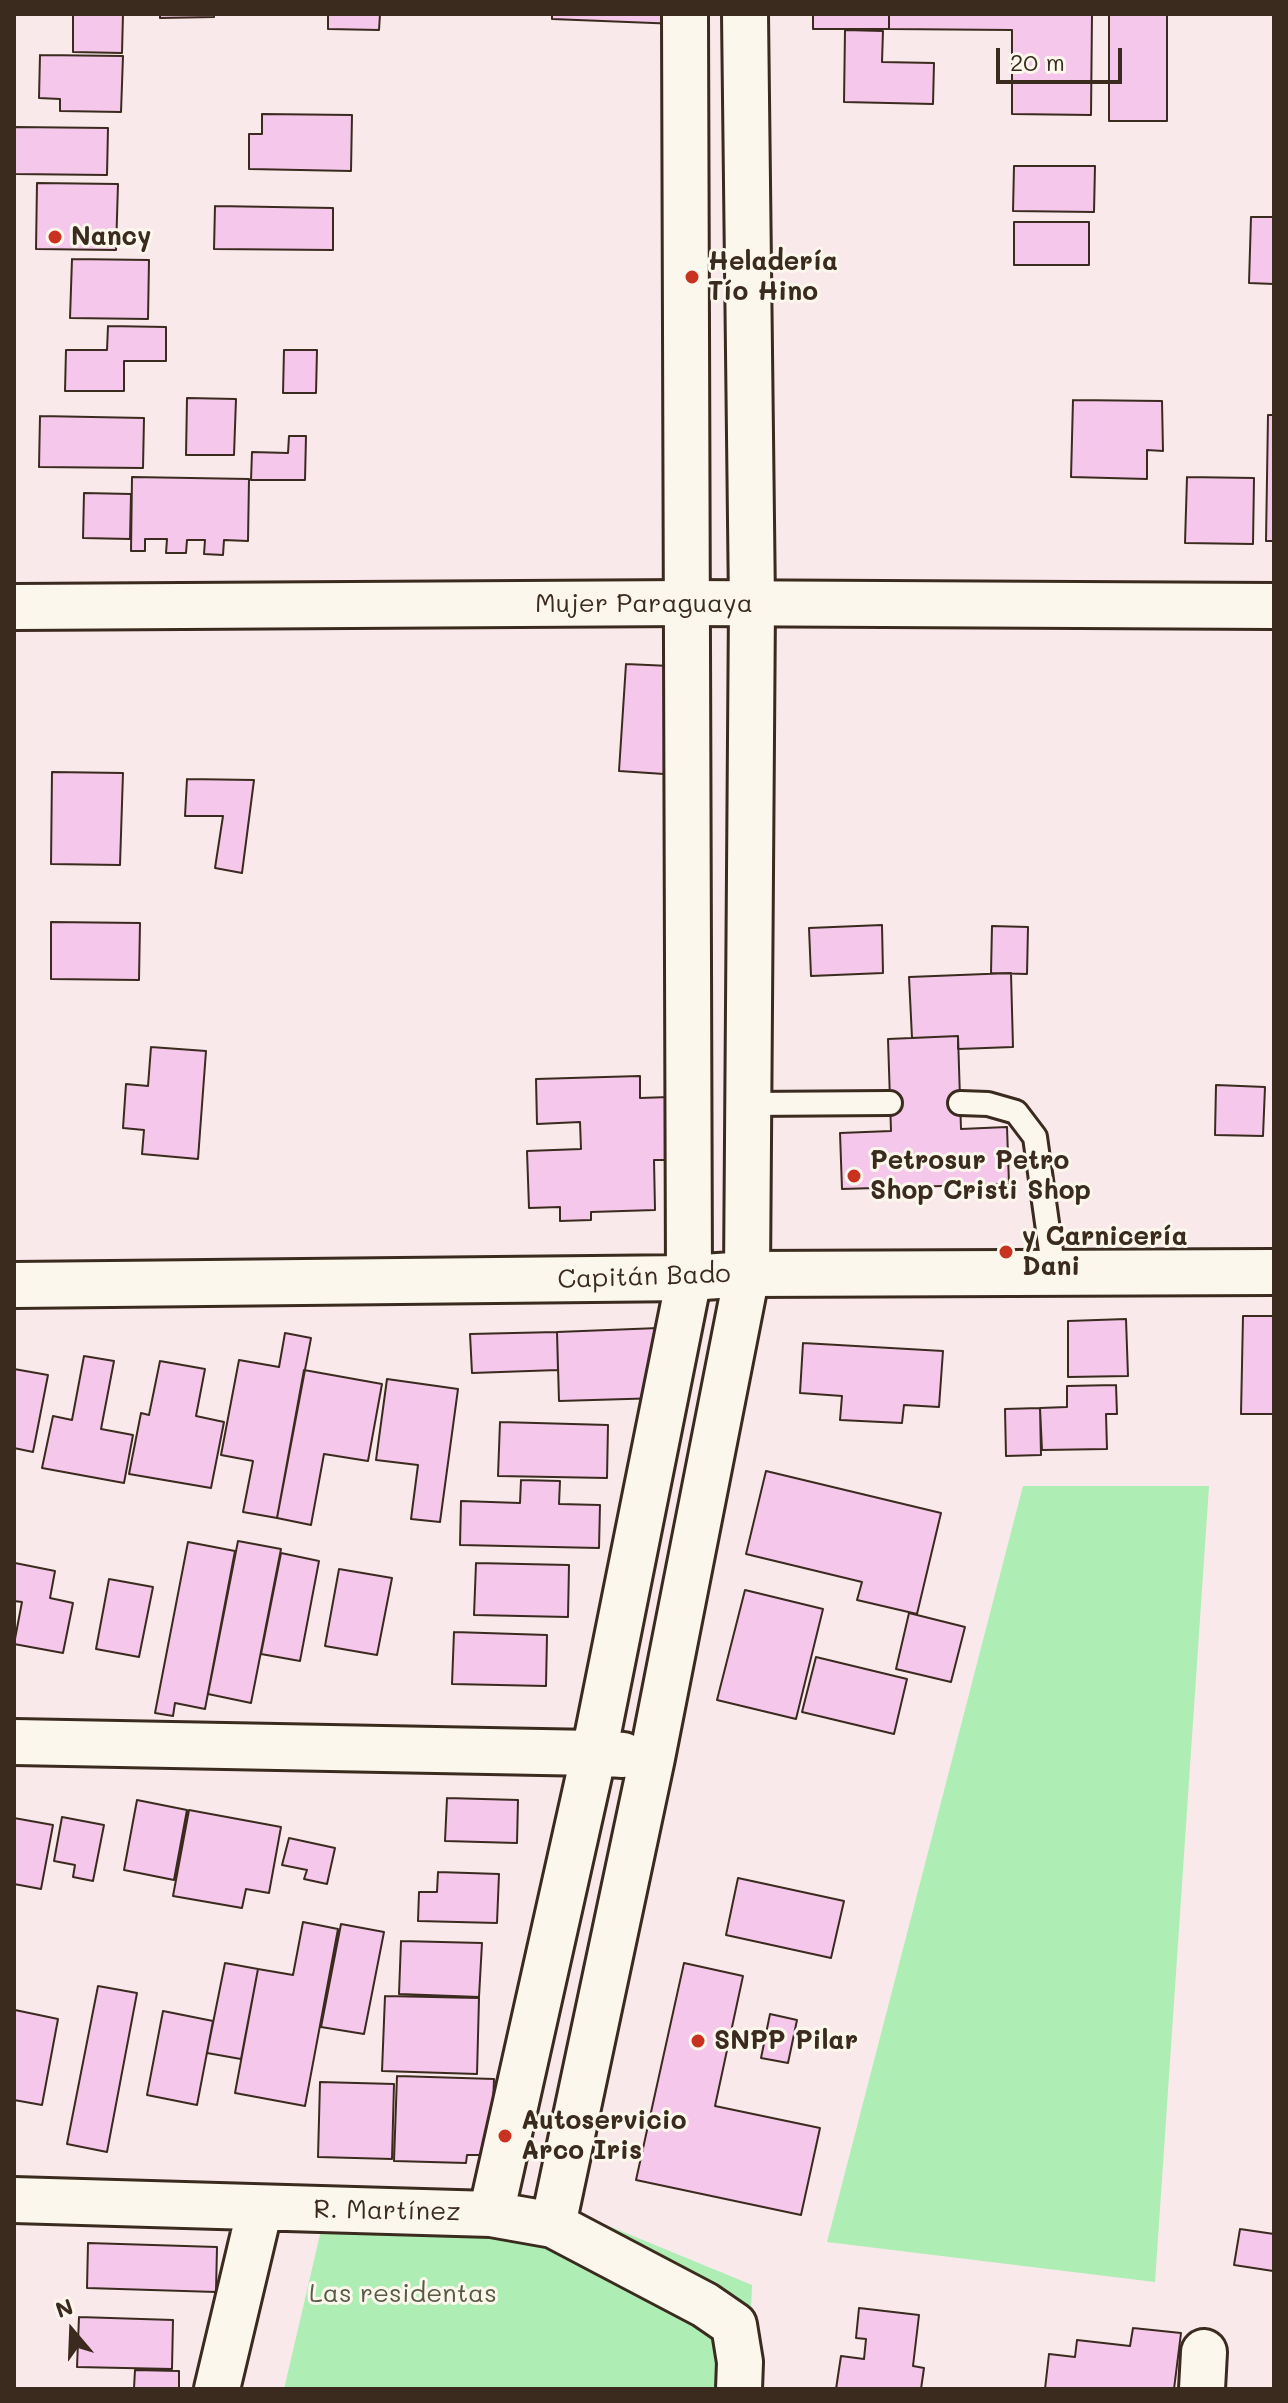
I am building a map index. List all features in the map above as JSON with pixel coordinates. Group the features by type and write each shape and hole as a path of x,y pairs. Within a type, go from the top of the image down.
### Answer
{"street":[{"path":"491,2214 594,1753 689,1278 685,14"},
{"path":"553,2225 652,1758 747,1274 752,604 745,14"},
{"name":"Mujer Paraguaya","path":"14,607 688,603 1274,606"},
{"name":"Capitán Bado","path":"14,1285 689,1278 747,1274 1274,1272"},
{"path":"14,1742 594,1753 652,1758"},
{"name":"R. Martínez","path":"14,2200 491,2214 553,2225 705,2305 734,2325 740,2362 739,2389"},
{"path":"217,2389 260,2208"}],"lane":[{"path":"748,1104 890,1103"},
{"path":"960,1103 988,1104 1016,1112 1035,1137 1054,1273"}],"green space":[{"path":"1023,1486 1209,1486 1155,2282 827,2242"},
{"name":"Las residentas","path":"329,2196 570,2210 752,2285 748,2389 284,2389"}],"building":[{"path":"73,14 123,14 122,53 73,52"},
{"path":"160,14 214,14 214,17 160,18"},
{"path":"328,14 380,14 379,30 328,29"},
{"path":"552,14 678,14 678,24 552,19"},
{"path":"813,14 889,14 889,29 813,29"},
{"path":"889,14 1092,14 1091,115 1012,114 1012,30 889,29"},
{"path":"1109,14 1167,14 1167,121 1109,121"},
{"path":"845,30 883,31 882,62 934,63 933,104 844,102"},
{"path":"40,55 123,56 121,112 60,111 60,99 39,98"},
{"path":"262,114 352,115 351,171 249,169 249,134 262,134"},
{"path":"14,127 108,128 107,175 14,174"},
{"path":"1014,166 1095,166 1094,212 1013,211"},
{"path":"37,183 118,184 116,250 36,249"},
{"path":"215,206 333,208 333,250 214,249"},
{"path":"1251,217 1274,217 1274,284 1249,283"},
{"path":"1014,222 1089,222 1089,265 1014,265"},
{"path":"72,259 149,260 148,319 70,318"},
{"path":"108,326 166,327 166,361 124,361 124,391 65,391 66,350 107,350"},
{"path":"284,350 317,350 316,393 283,393"},
{"path":"187,398 236,399 234,455 186,455"},
{"path":"1073,400 1162,401 1163,451 1147,450 1147,479 1071,477"},
{"path":"1268,415 1274,415 1274,541 1266,541"},
{"path":"40,416 144,418 143,468 39,467"},
{"path":"289,436 306,436 305,480 251,480 252,452 288,453"},
{"path":"132,477 249,479 248,541 224,540 223,555 204,554 205,540 187,540 186,553 166,553 167,539 145,539 145,551 131,551"},
{"path":"1187,477 1254,478 1253,544 1185,543"},
{"path":"84,493 131,494 130,539 83,538"},
{"path":"626,664 670,666 664,774 619,771"},
{"path":"52,772 123,773 120,865 51,864"},
{"path":"187,779 254,780 242,873 215,868 223,816 185,816"},
{"path":"51,922 140,923 139,980 51,979"},
{"path":"882,925 883,973 811,976 809,928"},
{"path":"992,926 1028,927 1027,974 991,973"},
{"path":"1011,973 1013,1047 958,1049 958,1036 912,1038 909,977"},
{"path":"958,1036 961,1129 1007,1127 1009,1184 842,1189 840,1133 891,1131 888,1039"},
{"path":"151,1047 206,1051 198,1159 142,1154 144,1130 123,1128 126,1084 148,1086"},
{"path":"640,1076 640,1098 670,1097 671,1160 654,1160 655,1210 591,1212 591,1220 560,1221 560,1207 529,1208 527,1151 581,1149 580,1122 537,1124 536,1079"},
{"path":"1216,1085 1265,1087 1263,1136 1215,1135"},
{"path":"1243,1316 1274,1316 1274,1414 1241,1414"},
{"path":"1126,1319 1128,1376 1068,1377 1068,1321"},
{"path":"659,1328 661,1398 559,1401 557,1332"},
{"path":"557,1332 558,1370 472,1373 470,1334"},
{"path":"285,1333 311,1338 277,1518 243,1512 253,1461 221,1455 239,1360 279,1367"},
{"path":"803,1343 943,1351 939,1407 904,1405 902,1423 840,1420 842,1396 800,1393"},
{"path":"84,1356 114,1361 101,1429 133,1435 124,1483 42,1468 53,1416 72,1420"},
{"path":"160,1361 205,1369 196,1416 224,1422 211,1488 129,1474 141,1413 149,1415"},
{"path":"14,1369 48,1375 33,1452 14,1448"},
{"path":"304,1370 382,1384 368,1461 324,1454 311,1525 277,1518"},
{"path":"387,1379 458,1389 440,1522 411,1519 418,1465 376,1460"},
{"path":"1116,1385 1117,1414 1106,1414 1107,1449 1042,1450 1040,1408 1067,1407 1067,1386"},
{"path":"1040,1408 1041,1455 1006,1456 1005,1409"},
{"path":"500,1422 608,1425 607,1478 498,1476"},
{"path":"766,1471 941,1513 917,1614 857,1600 862,1582 746,1554"},
{"path":"521,1480 560,1481 559,1504 600,1505 599,1548 460,1545 461,1501 520,1503"},
{"path":"238,1541 281,1549 251,1703 208,1694"},
{"path":"188,1542 235,1551 205,1709 175,1703 173,1716 155,1713"},
{"path":"281,1553 319,1561 300,1661 261,1654"},
{"path":"15,1563 55,1571 50,1598 73,1603 63,1653 14,1644 22,1602 14,1601"},
{"path":"476,1563 569,1565 568,1617 474,1615"},
{"path":"339,1569 392,1578 377,1655 325,1646"},
{"path":"109,1579 153,1587 139,1657 96,1649"},
{"path":"745,1590 823,1609 796,1719 717,1700"},
{"path":"909,1613 965,1627 951,1682 896,1669"},
{"path":"454,1632 547,1635 546,1686 452,1684"},
{"path":"816,1657 907,1679 894,1734 802,1712"},
{"path":"447,1798 518,1800 517,1843 445,1841"},
{"path":"137,1800 187,1810 174,1880 124,1870"},
{"path":"189,1810 281,1827 269,1893 246,1889 242,1908 173,1896"},
{"path":"62,1817 104,1825 93,1881 73,1877 75,1865 54,1861"},
{"path":"14,1818 53,1825 41,1889 14,1884"},
{"path":"289,1838 335,1848 327,1884 304,1879 307,1870 282,1865"},
{"path":"438,1872 499,1874 497,1923 418,1921 419,1892 437,1892"},
{"path":"738,1878 844,1901 831,1958 726,1935"},
{"path":"303,1922 338,1929 305,2106 235,2093 258,1969 293,1975"},
{"path":"341,1924 384,1932 364,2034 321,2027"},
{"path":"401,1941 482,1943 479,1997 399,1994"},
{"path":"225,1963 258,1969 241,2059 207,2053"},
{"name":"SNPP Pilar","path":"684,1963 743,1976 715,2106 820,2128 801,2215 636,2180"},
{"path":"98,1986 137,1993 107,2152 67,2144"},
{"path":"385,1996 479,1998 477,2074 382,2071"},
{"path":"15,2010 58,2019 42,2105 14,2100"},
{"path":"163,2011 213,2021 197,2105 147,2095"},
{"path":"770,2014 797,2020 788,2063 761,2058"},
{"path":"397,2076 494,2079 491,2155 467,2155 466,2163 394,2161"},
{"path":"320,2082 394,2084 392,2159 318,2157"},
{"path":"1240,2229 1274,2234 1273,2271 1234,2265"},
{"path":"88,2243 217,2247 216,2292 87,2288"},
{"path":"859,2308 919,2315 913,2366 924,2368 921,2389 836,2389 841,2356 864,2359 866,2339 856,2338"},
{"path":"79,2317 173,2320 172,2369 77,2367"},
{"path":"1133,2328 1181,2333 1174,2389 1045,2389 1049,2354 1075,2357 1077,2340 1130,2346"},
{"path":"135,2370 179,2371 179,2389 89,2389 134,2388"}],"place":[{"name":"Nancy","path":"55,237"},
{"name":"Heladería Tío Hino","path":"692,277"},
{"name":"Petrosur Petro Shop Cristi Shop","path":"854,1176"},
{"name":"y Carnicería Dani","path":"1006,1252"},
{"name":"SNPP Pilar","path":"698,2041"},
{"name":"Autoservicio Arco Iris","path":"505,2136"}]}
